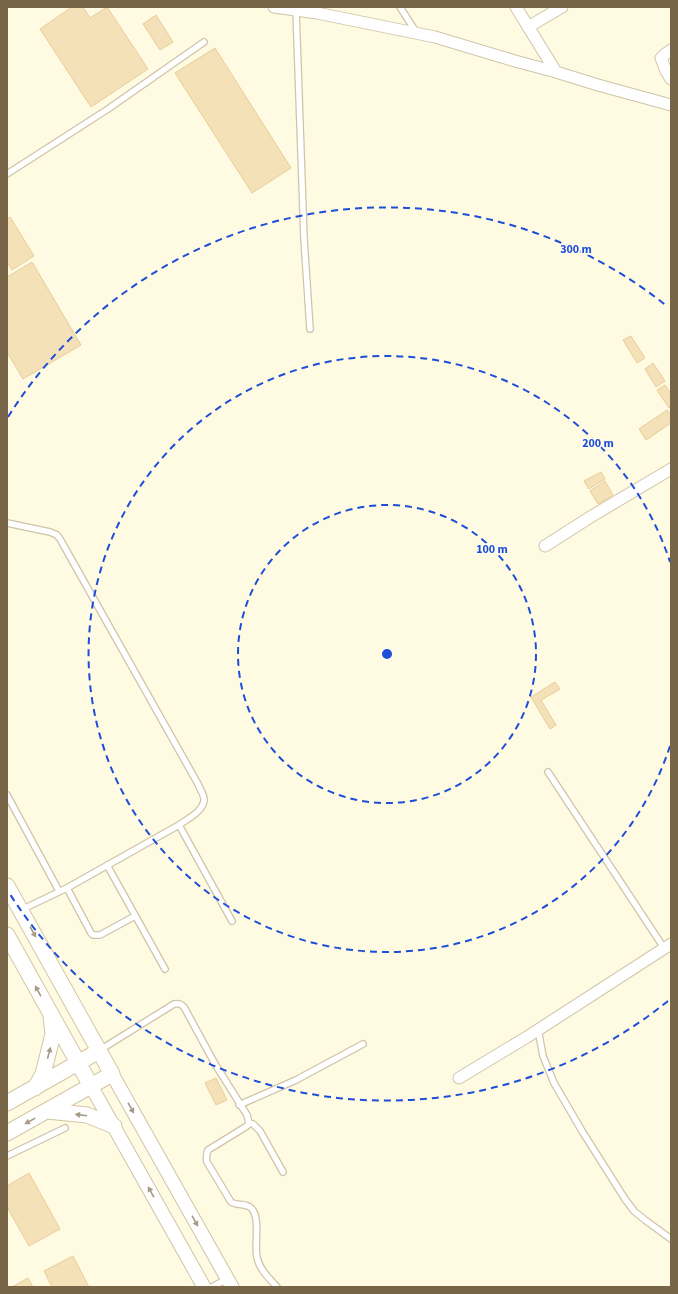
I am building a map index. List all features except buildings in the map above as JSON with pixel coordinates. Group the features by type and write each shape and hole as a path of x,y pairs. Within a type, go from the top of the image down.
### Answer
{"main road":[{"path":"7,886 112,1074 7,1133"},
{"path":"7,935 92,1086"},
{"path":"34,1088 43,1074 54,1034 51,1013"},
{"path":"7,1103 99,1051"},
{"path":"47,1111 87,1115 114,1126"}],"street":[{"path":"274,7 435,37 671,105"},
{"path":"516,7 556,72"},
{"path":"528,27 562,7"},
{"path":"671,50 661,58 671,79"},
{"path":"545,546 671,469"},
{"path":"459,1078 668,946"},
{"path":"112,1074 229,1283"},
{"path":"92,1086 204,1287"}],"lane":[{"path":"400,7 417,34"},
{"path":"296,10 304,240 310,329"},
{"path":"7,174 108,109 204,42"},
{"path":"7,523 50,532 60,539 203,793 204,801 196,813 179,825 67,888 20,910"},
{"path":"548,772 668,946"},
{"path":"7,795 59,891"},
{"path":"179,825 232,921"},
{"path":"107,865 165,969"},
{"path":"67,888 90,933 93,935 100,935 135,916"},
{"path":"99,1051 174,1004 178,1003 184,1007 215,1064 247,1115 249,1123"},
{"path":"538,1029 543,1056 554,1083 582,1132 625,1200 634,1211 671,1239"},
{"path":"240,1105 296,1080 363,1044"},
{"path":"249,1123 253,1124 260,1131 282,1172"},
{"path":"249,1123 247,1126 208,1150 206,1158 231,1202 235,1204 247,1205 254,1212 256,1222 256,1256 263,1271 277,1287"},
{"path":"7,1156 65,1128"},
{"path":"212,1287 229,1283"}]}
